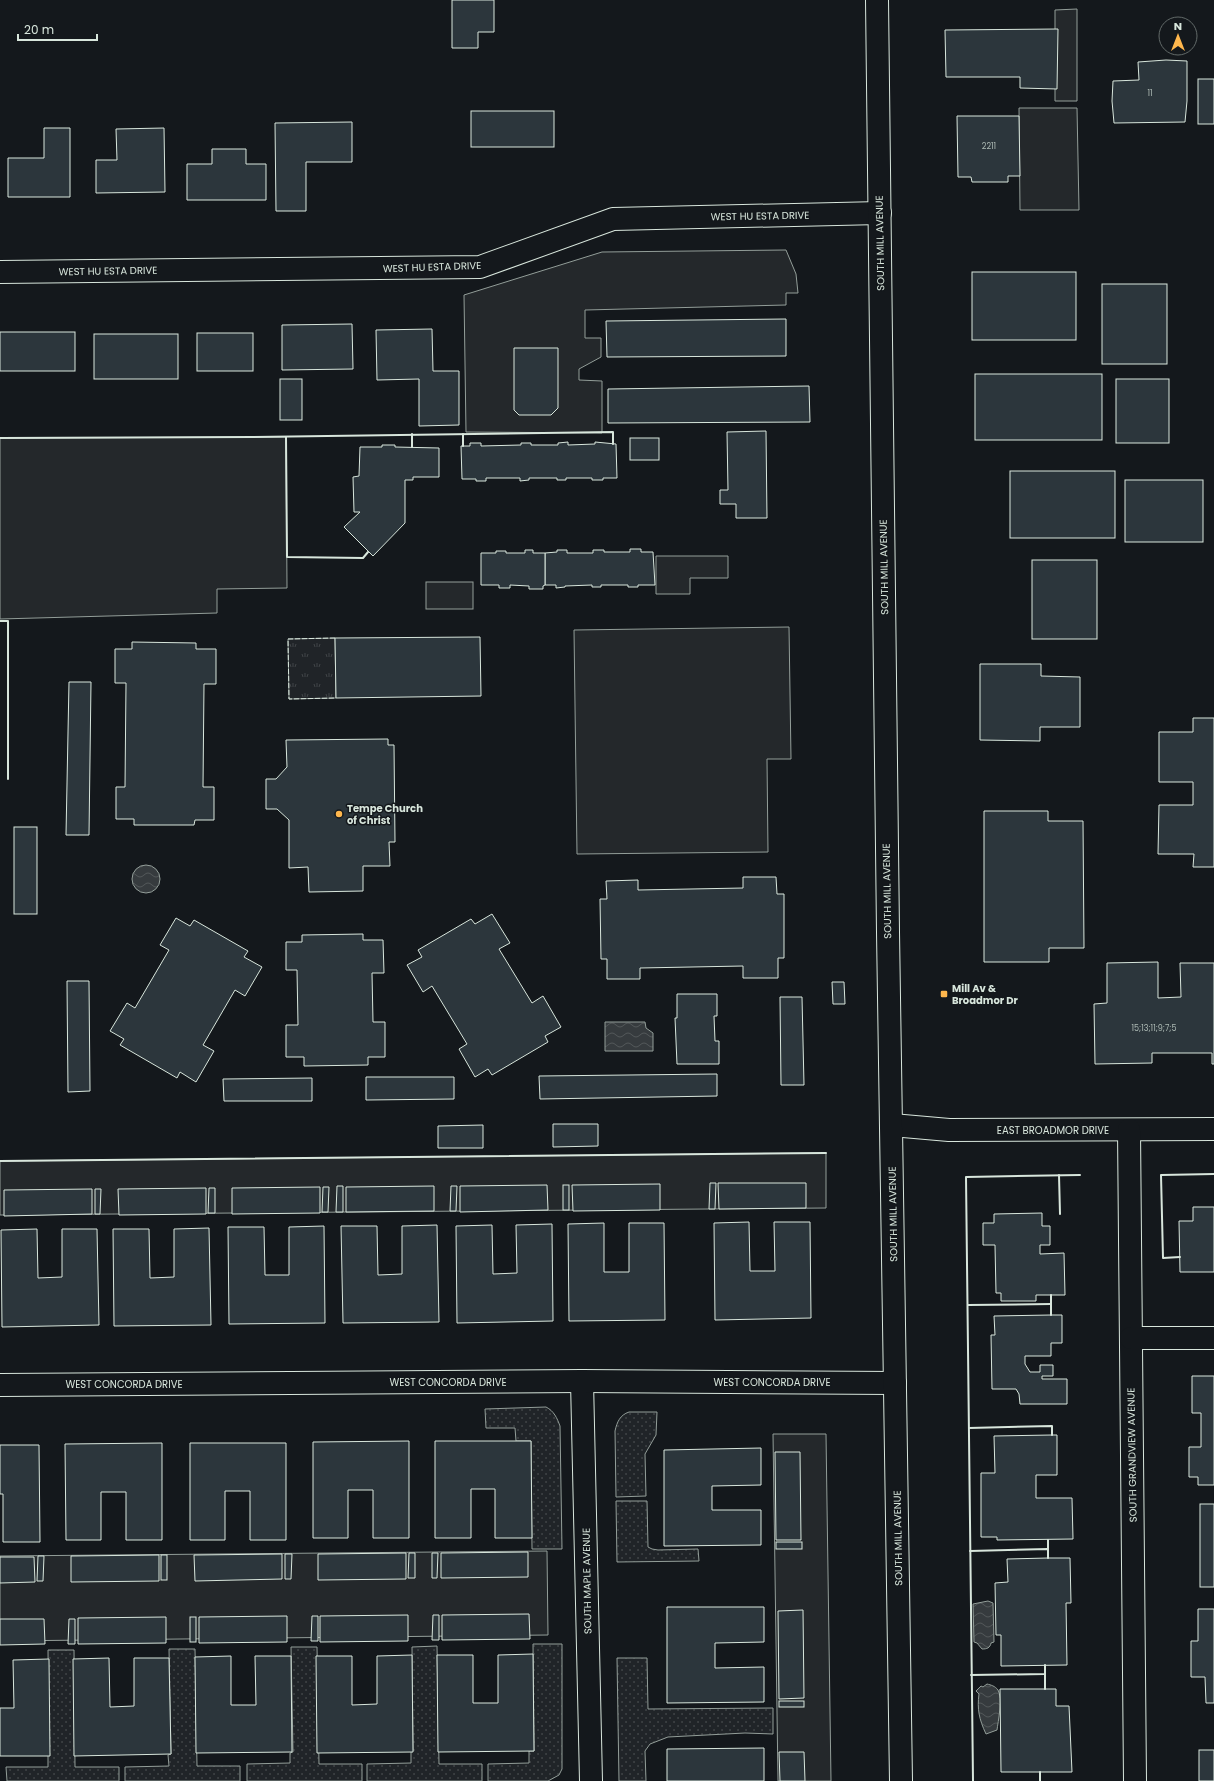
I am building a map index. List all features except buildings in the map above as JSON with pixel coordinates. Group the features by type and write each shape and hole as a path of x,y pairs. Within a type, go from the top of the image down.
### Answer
{"street":[{"name":"SOUTH MILL AVENUE","path":"877,0 901,1781"},
{"name":"WEST HU ESTA DRIVE","path":"0,272 480,267 613,220 880,213"},
{"name":"EAST BROADMOR DRIVE","path":"892,1125 949,1130 1214,1129"},
{"name":"SOUTH GRANDVIEW AVENUE","path":"1129,1130 1135,1781"},
{"path":"1131,1338 1214,1338"},
{"name":"WEST CONCORDA DRIVE","path":"0,1385 582,1381 895,1383"},
{"name":"SOUTH MAPLE AVENUE","path":"582,1381 591,1781"}],"green space":[{"path":"335,638 336,698 289,699 288,639"},
{"path":"546,1407 553,1413 560,1426 562,1549 532,1549 531,1441 516,1441 515,1428 486,1428 485,1409"},
{"path":"629,1412 657,1412 656,1435 645,1454 646,1496 616,1497 615,1431 619,1419"},
{"path":"616,1501 647,1501 648,1547 658,1550 698,1549 699,1561 617,1562"},
{"path":"533,1644 562,1644 562,1769 559,1775 548,1781 488,1781 488,1764 529,1763 529,1751 534,1751"},
{"path":"437,1646 439,1764 482,1764 482,1781 367,1781 367,1764 411,1763 411,1752 413,1751 412,1647"},
{"path":"291,1647 317,1647 319,1764 362,1764 362,1781 247,1781 247,1764 290,1763 290,1753 293,1752"},
{"path":"169,1649 195,1649 197,1766 240,1766 240,1781 125,1781 125,1767 169,1766 168,1755 171,1754"},
{"path":"48,1650 74,1650 75,1767 119,1767 119,1781 7,1781 6,1767 48,1767"},
{"path":"617,1658 647,1658 648,1709 773,1708 773,1734 745,1733 668,1737 650,1744 645,1751 646,1781 619,1781"}],"shaded area":[{"path":"1077,9 1077,101 1055,101 1055,10"},
{"path":"1019,108 1077,108 1079,210 1020,210"},
{"path":"786,250 796,274 798,293 786,293 786,305 585,310 585,338 601,338 601,357 579,369 579,380 602,381 602,433 466,432 464,295 602,252"},
{"path":"286,437 287,588 217,589 217,613 0,619 0,438"},
{"path":"656,556 728,556 728,578 690,578 690,594 656,594"},
{"path":"426,582 473,582 473,609 426,609"},
{"path":"789,627 791,759 767,759 768,852 577,854 574,630"},
{"path":"826,1153 826,1208 0,1215 0,1161"},
{"path":"773,1434 826,1434 831,1781 778,1781"},
{"path":"547,1551 548,1635 0,1641 0,1556"}],"water":[{"path":"146,865 156,869 160,879 156,889 146,893 136,889 132,879 136,869"},
{"path":"605,1022 645,1022 646,1028 653,1033 653,1051 605,1051"},
{"path":"988,1601 993,1603 994,1642 991,1643 988,1648 982,1649 977,1643 974,1642 973,1604"},
{"path":"987,1684 998,1690 1000,1704 997,1730 986,1734 979,1714 979,1694 976,1691 981,1686 983,1687"}],"fence":[{"path":"335,638 288,639 289,699 336,698"}],"wall":[{"path":"0,438 253,437 613,432 613,444"},
{"path":"412,434 412,447"},
{"path":"463,434 463,446"},
{"path":"286,437 287,557 363,558 368,552"},
{"path":"0,621 8,621 8,779"},
{"path":"0,1161 826,1153"},
{"path":"1180,1257 1163,1258 1161,1175 1214,1174"},
{"path":"1059,1175 1060,1214"},
{"path":"973,1781 966,1177 1080,1175"},
{"path":"1051,1295 1051,1315"},
{"path":"968,1305 1051,1304"},
{"path":"969,1428 1052,1426 1052,1435"},
{"path":"1048,1540 1048,1549"},
{"path":"970,1551 1048,1549 1048,1558"},
{"path":"971,1675 1045,1674 1045,1665"},
{"path":"1045,1674 1045,1689"},
{"path":"1040,1772 1040,1781"}],"place":[{"name":"Tempe Church of Christ","path":"339,814"},
{"name":"Mill Av & Broadmor Dr","path":"944,994"}]}
